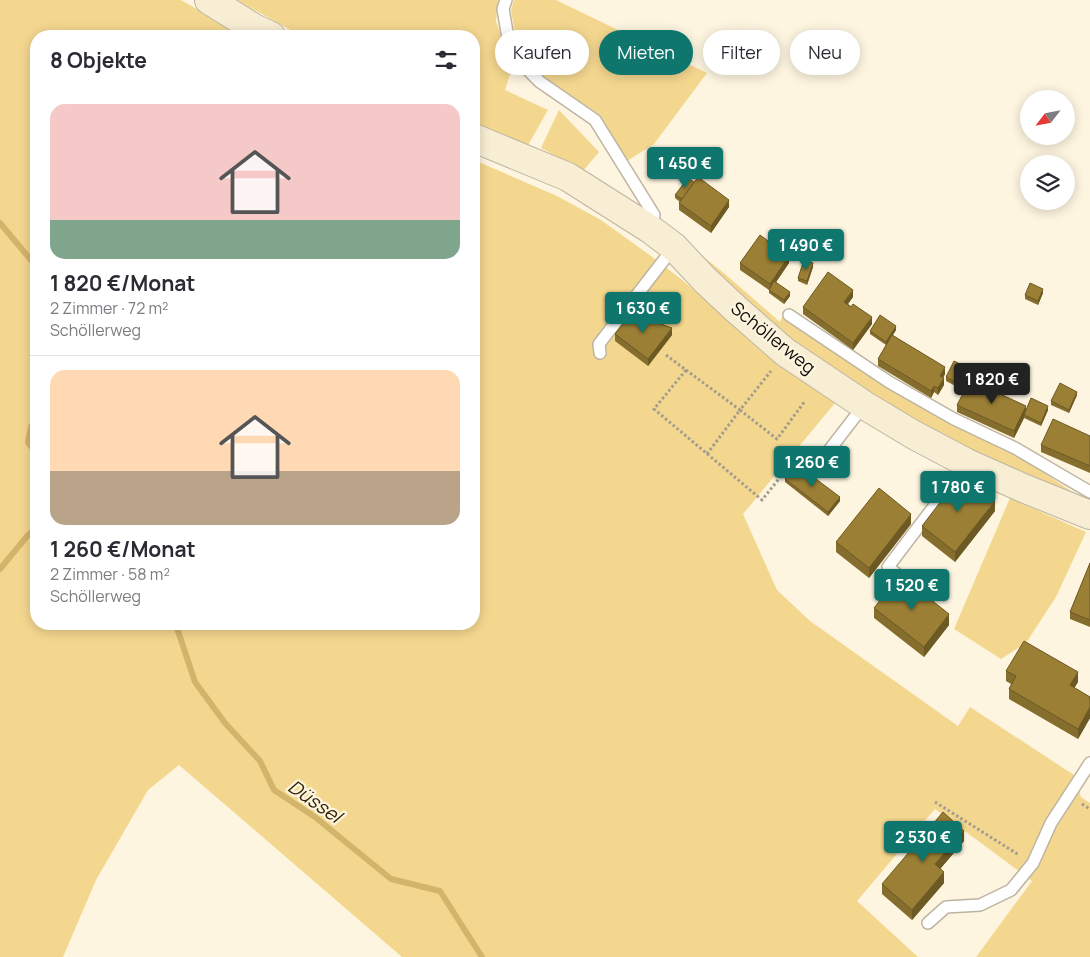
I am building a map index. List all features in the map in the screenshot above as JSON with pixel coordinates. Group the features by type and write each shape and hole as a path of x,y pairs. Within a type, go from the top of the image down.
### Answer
{"street":[{"path":"209,0 258,30"},
{"name":"Schöllerweg","path":"480,140 568,177 650,229 674,247 705,280 785,352 864,405 914,435 967,463 1090,515"}],"lane":[{"path":"506,0 503,9 508,38 519,61 540,82 595,120 654,215 650,229"},
{"path":"600,353 599,344 674,247"},
{"name":"Schöllerweg","path":"789,315 889,382 954,419 1015,448 1090,492"},
{"path":"814,470 864,405"},
{"path":"916,590 888,567 967,463"},
{"path":"928,923 946,907 980,905 1011,890 1033,863 1051,822 1090,763"}],"path":[{"path":"707,454 785,352"},
{"path":"666,355 777,439 805,401"},
{"path":"686,370 654,409 762,500 794,460 814,470"},
{"path":"935,802 1033,863"}],"shaded area":[{"path":"0,0 181,0 234,30 30,30 30,630 480,630 480,163 557,196 601,220 686,283 748,339 835,403 743,514 777,590 810,621 958,726 970,707 1074,775 1081,797 1090,803 1090,957 976,957 1032,881 935,809 857,901 918,957 402,957 179,765 148,790 96,880 63,957 0,957"},
{"path":"237,0 498,0 496,21 499,30 495,30 495,75 510,75 505,90 548,110 527,147 480,126 480,30 290,30"},
{"path":"514,0 556,0 618,30 599,30 599,75 693,75 693,66 703,71 703,75 706,75 654,144 627,161 600,115 542,75 589,75 589,30 514,30 511,10"},
{"path":"559,110 599,152 583,171 541,148"},
{"path":"681,239 780,322 782,317 886,387 943,420 1011,452 1090,504 920,429 777,337"},
{"path":"1010,498 1086,532 1056,597 1026,643 1001,659 954,629"}],"building":[{"path":"698,177 729,200 711,226 679,203"},
{"path":"688,178 694,182 682,199 675,195"},
{"path":"760,235 789,256 770,284 740,263"},
{"path":"804,260 813,263 807,281 798,278"},
{"path":"828,272 853,290 844,302 851,307 853,304 872,317 853,343 803,307"},
{"path":"774,281 790,292 784,300 769,290"},
{"path":"1030,283 1043,289 1038,301 1025,295"},
{"path":"632,310 642,313 641,317 672,328 648,359 615,334"},
{"path":"880,315 896,326 886,342 870,331"},
{"path":"892,335 945,367 940,376 944,378 938,388 934,386 931,391 878,359"},
{"path":"954,361 972,370 963,386 946,377"},
{"path":"970,380 1026,406 1014,431 957,405"},
{"path":"1060,383 1077,392 1069,410 1051,401"},
{"path":"1031,398 1048,406 1041,423 1024,415"},
{"path":"1053,419 1090,436 1090,466 1041,445"},
{"path":"796,464 840,497 828,512 785,479"},
{"path":"961,475 995,501 955,552 922,526"},
{"path":"879,488 911,514 869,568 836,542"},
{"path":"1090,563 1090,620 1070,612"},
{"path":"900,575 949,614 924,647 874,608"},
{"path":"1024,641 1078,672 1070,685 1090,697 1090,707 1078,729 1009,689 1016,676 1006,671"},
{"path":"943,812 964,831 935,864 944,872 912,910 882,884"}],"waterway":[{"name":"Düssel","path":"0,223 30,259"},
{"name":"Düssel","path":"30,432 28,442 30,445"},
{"path":"0,569 30,534"},
{"name":"Düssel","path":"177,630 195,682 225,723 260,761 274,790 315,817 391,879 440,891 482,957"}]}
